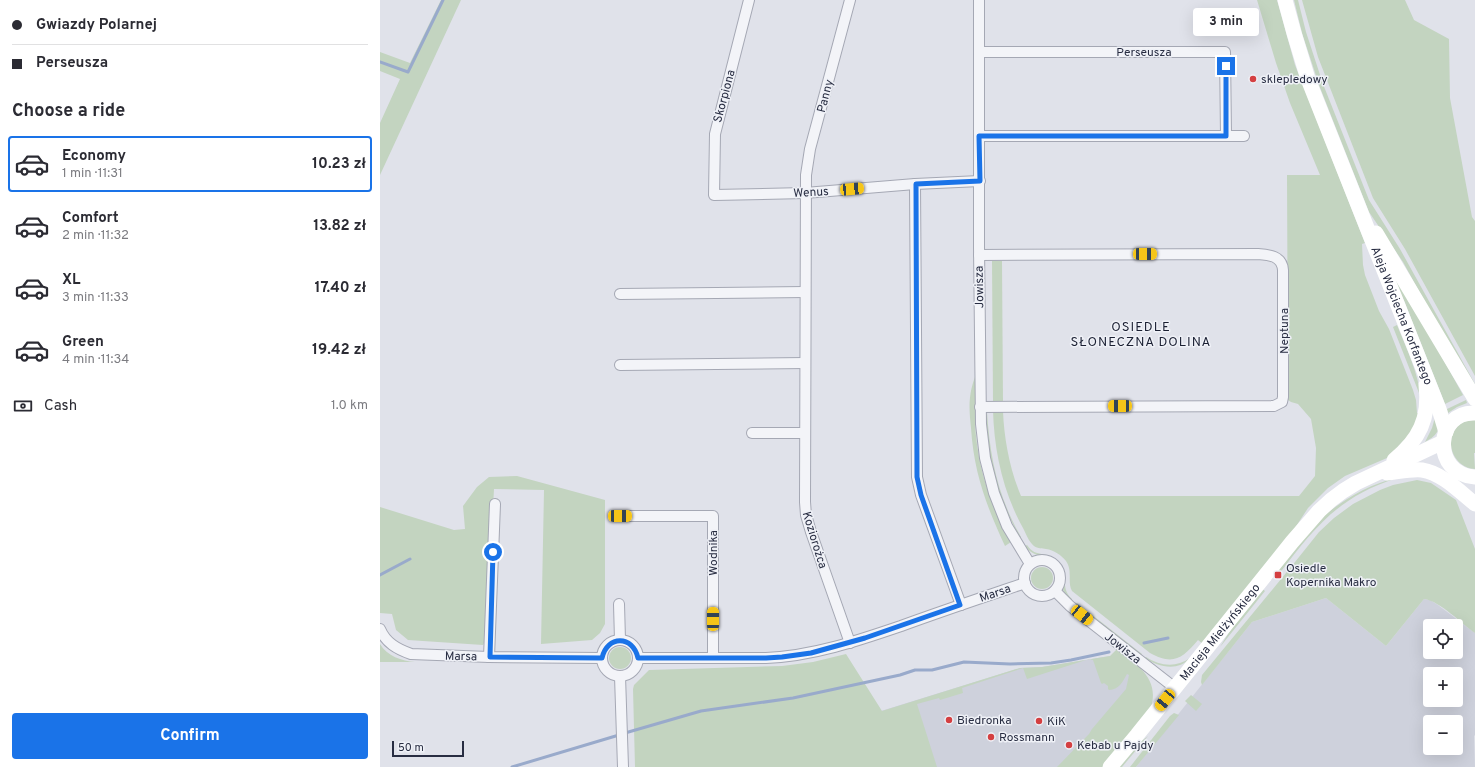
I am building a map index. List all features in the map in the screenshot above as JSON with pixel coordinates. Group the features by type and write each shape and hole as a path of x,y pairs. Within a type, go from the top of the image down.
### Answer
{"main road":[{"name":"Aleja Wojciecha Korfantego","path":"1285,0 1308,80 1439,409 1444,437 1443,451 1446,459"},
{"name":"Aleja Wojciecha Korfantego","path":"1357,200 1475,399"},
{"path":"1374,475 1412,444 1420,430 1426,411 1427,394 1424,372"},
{"path":"1444,437 1452,423 1461,416 1475,413"},
{"name":"Macieja Mielżyńskiego","path":"1110,767 1300,532 1331,500 1343,491 1444,437"},
{"name":"Macieja Mielżyńskiego","path":"1374,475 1434,459 1446,459"},
{"path":"1446,459 1452,467 1460,473 1468,477 1475,477"},
{"path":"1374,475 1412,470 1429,472 1438,476 1457,489 1475,504"},
{"path":"1460,473 1466,481 1475,500"}],"street":[{"name":"Skorpiona","path":"714,195 715,134 749,0"},
{"name":"Panny","path":"805,193 807,164 810,149 850,0"},
{"name":"Jowisza","path":"979,0 979,255 981,424 985,458 994,493 1007,526 1030,564"},
{"name":"Perseusza","path":"979,52 1226,52 1226,136"},
{"path":"979,136 1244,136"},
{"name":"Wenus","path":"714,195 805,193 916,184 980,181"},
{"path":"916,184 917,477 921,495 960,605"},
{"name":"Koziorożca","path":"805,193 806,515 850,643"},
{"name":"Neptuna","path":"979,255 1258,254 1276,258 1281,262 1284,270 1284,397 1282,402 1278,405 980,407"},
{"path":"620,294 806,292"},
{"path":"620,365 805,363"},
{"path":"752,433 805,433"},
{"path":"490,657 495,504"},
{"name":"Wodnika","path":"620,516 713,516 713,658"},
{"path":"1036,560 1043,560 1056,565 1060,578 1059,585 1055,591 1042,596 1029,590 1025,583 1024,577 1030,564 1036,560"},
{"name":"Marsa","path":"638,658 782,657 811,653 850,643 1025,583"},
{"name":"Jowisza","path":"1055,591 1070,606 1175,688"},
{"path":"619,604 620,640"},
{"name":"Marsa","path":"380,629 389,643 399,650 411,654 490,657 602,658"},
{"path":"620,640 633,646 637,651 638,658 637,665 633,671 627,675 620,676 613,675 607,671 603,665 602,658 603,651 607,645 620,640"},
{"path":"620,676 623,767"}],"shaded area":[{"path":"1326,598 1386,646 1424,599 1430,600 1456,619 1423,619 1423,659 1463,659 1463,624 1475,633 1475,767 1136,767 1252,622"},
{"path":"1110,656 1129,673 1132,681 1129,690 1062,767 917,767 881,711 1020,668 1042,667"}],"green space":[{"path":"441,0 461,0 380,175 380,123 400,79 380,71 380,52 410,63"},
{"path":"1257,0 1277,0 1295,65 1365,243 1362,244 1365,275 1379,311 1389,329 1413,390 1416,400 1417,413 1421,413 1416,428 1387,458 1345,476 1328,488 1308,508 1291,534 1203,644 1198,640 1177,658 1165,659 1150,653 1072,591 1070,584 1070,573 1066,561 1052,550 1034,546 1028,538 1016,514 1005,486 995,441 993,410 1003,411 1008,454 1021,496 1299,496 1315,476 1316,448 1311,419 1298,404 1288,400 1287,175 1320,175 1290,103"},
{"path":"1294,0 1298,0 1306,32 1323,84 1369,200 1400,249 1475,384 1469,382 1403,262 1369,212 1319,85 1302,33"},
{"path":"1302,0 1405,0 1414,20 1449,39 1450,98 1472,217 1475,221 1475,376 1405,249 1373,198 1318,57"},
{"path":"1377,240 1463,395 1445,404 1405,303"},
{"path":"992,261 1002,261 1003,402 993,402"},
{"path":"1397,325 1415,370 1421,398 1393,327"},
{"path":"975,377 976,439 982,469 991,499 1011,542 1005,546 987,503 975,460 970,396"},
{"path":"1466,400 1467,403 1448,413 1447,409"},
{"path":"987,412 990,445 996,477 1006,507 1021,537 1008,513 994,476 986,427"},
{"path":"1436,414 1438,431 1434,436 1425,442 1432,428"},
{"path":"1475,420 1475,469 1461,464 1452,452 1451,445 1455,430 1460,424"},
{"path":"517,476 605,500 605,624 600,633 592,640 541,644 544,490 494,489 486,639 483,645 408,640 396,630 392,614 380,613 380,507 454,530 465,529 463,506 477,487 489,477"},
{"path":"1397,478 1359,494 1343,504 1304,542 1279,574 1275,571 1326,514 1369,487"},
{"path":"1417,480 1431,483 1456,500 1475,549 1475,633 1463,623 1463,619 1458,619 1444,608 1424,599 1386,646 1326,598 1252,622 1202,685 1202,675 1319,532 1334,518 1353,504 1393,485"},
{"path":"1027,545 1034,552 1051,556 1059,562 1064,572 1066,590 1072,599 1071,600 1063,590 1063,573 1058,563 1050,558 1033,553 1025,546"},
{"path":"1042,567 1050,570 1053,578 1050,586 1042,589 1034,586 1031,578 1034,570"},
{"path":"1261,588 1265,591 1220,647 1239,616"},
{"path":"1077,603 1142,654 1141,655 1076,604"},
{"path":"380,644 391,655 415,662 380,662"},
{"path":"620,647 628,650 631,658 628,666 620,669 612,666 609,658 612,650"},
{"path":"1117,649 1132,660 1149,680 1153,697 1151,707 1103,767 1057,767 1089,734 1126,689 1129,675 1127,674 1118,687 1109,690 1108,686 1101,683 1093,660 1090,659 1110,656"},
{"path":"846,654 882,711 1020,668 1042,667 1087,660 1027,679 1023,668 962,688 963,693 940,700 939,698 917,704 937,767 635,767 633,689 634,685 649,670 782,666 813,662"},
{"path":"1146,657 1168,665 1179,663 1190,658 1180,665 1168,667 1156,664 1145,658"},
{"path":"1191,695 1202,704 1196,711 1185,701"},
{"path":"1174,713 1179,715 1136,767 1130,767 1170,716"},
{"path":"1148,736 1122,767 1117,767 1133,748"}],"waterway":[{"path":"380,62 408,72 443,0"},
{"path":"380,575 410,559"},
{"path":"1144,643 1168,638"},
{"path":"625,733 701,711 793,698 900,675 915,670 932,670 964,662 1010,664 1051,663 1109,652"},
{"path":"512,767 619,735"}],"place":[{"name":"sklepledowy","path":"1253,79"},
{"name":"Osiedle Kopernika Makro","path":"1278,575"},
{"name":"Biedronka","path":"949,720"},
{"name":"KiK","path":"1039,721"},
{"name":"Rossmann","path":"991,737"},
{"name":"Kebab u Pajdy","path":"1069,745"}],"district":[{"name":"OSIEDLE SŁONECZNA DOLINA","path":"1141,334"}],"route":[{"path":"493,552 490,657 602,658 603,651 607,645 620,640 633,646 637,651 638,658 782,657 829,649 960,605 921,495 917,477 916,184 980,181 979,136 1226,136 1226,66"}]}
